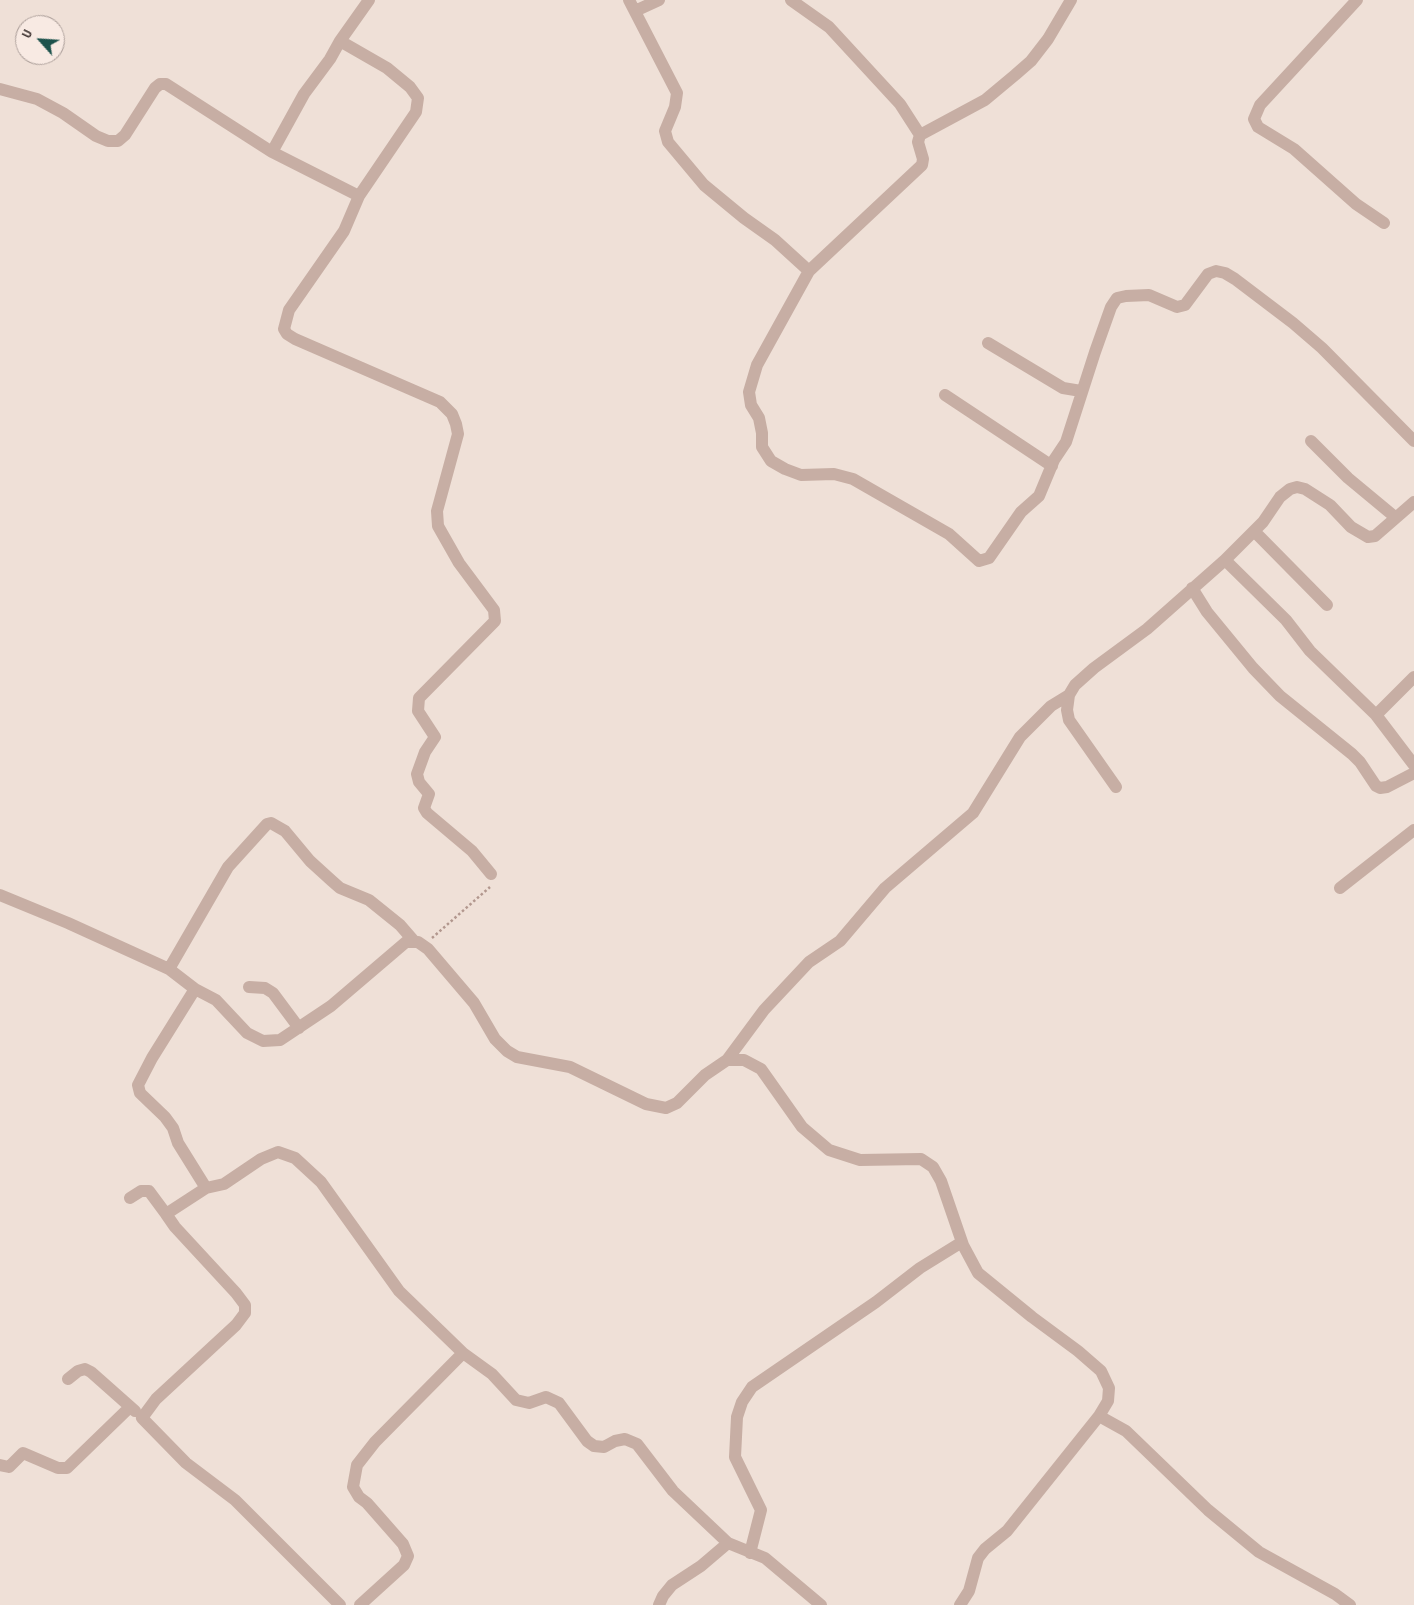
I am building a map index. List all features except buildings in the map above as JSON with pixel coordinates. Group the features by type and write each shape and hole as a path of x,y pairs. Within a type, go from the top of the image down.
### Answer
{"street":[{"path":"272,152 304,94 330,59 368,0"},
{"path":"659,0 632,5 677,93 675,107 665,131 668,142 704,185 744,218 775,240 810,271"},
{"path":"791,0 829,27 900,104 920,134 918,142 923,159 922,165 810,271 757,364 749,392 751,405 759,418 762,447 771,461 801,475 834,474 853,479 949,534 979,561 989,558 1021,512 1039,496 1052,466 1066,442 1081,391 1111,307 1117,298 1149,295 1177,307 1185,305 1208,274 1216,271 1225,272 1293,323 1322,348 1414,441"},
{"path":"920,134 985,100 1031,61 1048,39 1071,0"},
{"path":"1357,0 1260,105 1254,119 1258,127 1294,149 1356,204 1384,223"},
{"path":"340,41 387,68 410,87 418,98 416,112 359,196 344,231 289,310 284,329 287,334 295,339 440,402 452,414 456,424 458,434 437,511 438,526 459,563 494,610 495,621 419,698 418,711 435,737 425,752 417,774 419,782 429,794 424,808 427,813 472,851 490,874"},
{"path":"0,89 37,100 63,113 96,136 108,141 118,141 125,135 155,88 160,84 166,84 272,152 359,196"},
{"path":"988,343 1063,388 1081,391"},
{"path":"945,395 1052,466"},
{"path":"1311,441 1348,478 1395,517"},
{"path":"1116,787 1069,720 1067,710 1070,695 1075,685 1094,668 1147,629 1226,560 1254,531 1280,497 1297,487 1305,489 1330,505 1352,527 1368,537 1375,536 1414,502"},
{"path":"1254,531 1327,605"},
{"path":"1226,560 1286,620 1310,651 1376,715 1414,765"},
{"path":"1192,588 1207,612 1253,668 1280,696 1352,754 1360,762 1376,786 1380,788 1387,787 1414,773"},
{"path":"1376,715 1414,677"},
{"path":"169,968 228,868 267,824 271,823 285,831 310,861 336,885 369,900 400,925 474,1002 495,1039 507,1051 517,1057 570,1067 646,1104 666,1108 677,1103 705,1076 727,1060 764,1010 809,962 840,941 886,888 973,813 1020,737 1051,706 1070,695"},
{"path":"1340,888 1414,830"},
{"path":"0,895 68,922 169,968 195,989 216,1000 247,1034 263,1041 280,1040 299,1028 331,1006 406,942 418,943"},
{"path":"249,986 265,988 273,993 299,1028"},
{"path":"195,989 152,1058 138,1085 140,1093 174,1128 178,1143 206,1188"},
{"path":"727,1060 744,1060 761,1068 802,1127 829,1150 860,1160 921,1159 933,1167 941,1181 962,1242 978,1273 1101,1371 1109,1388 1108,1401 1099,1416 1007,1531 985,1549 978,1558 969,1591 960,1605"},
{"path":"166,1214 206,1188 224,1184 261,1159 278,1152 287,1153 321,1182 399,1291 463,1353 492,1374 516,1400 529,1403 546,1397 559,1403 586,1441 594,1446 604,1447 615,1441 625,1439 637,1444 673,1491 728,1543 765,1558 821,1605"},
{"path":"130,1198 141,1191 149,1191 175,1227 245,1305 245,1313 236,1325 156,1399 142,1418"},
{"path":"750,1553 761,1510 735,1457 737,1417 742,1402 752,1387 876,1302 920,1268 962,1242"},
{"path":"360,1605 404,1566 408,1556 404,1544 367,1503 359,1497 353,1487 357,1465 375,1442 463,1353"},
{"path":"68,1379 78,1371 85,1369 92,1372 142,1418 186,1463 235,1500 340,1605"},
{"path":"0,1465 9,1467 23,1453 58,1468 67,1468 130,1407"},
{"path":"1099,1416 1126,1431 1208,1510 1259,1552 1335,1594 1350,1605"},
{"path":"659,1605 663,1596 672,1585 701,1566 728,1543"}],"path":[{"path":"418,943 490,887 494,880 490,874"}]}
